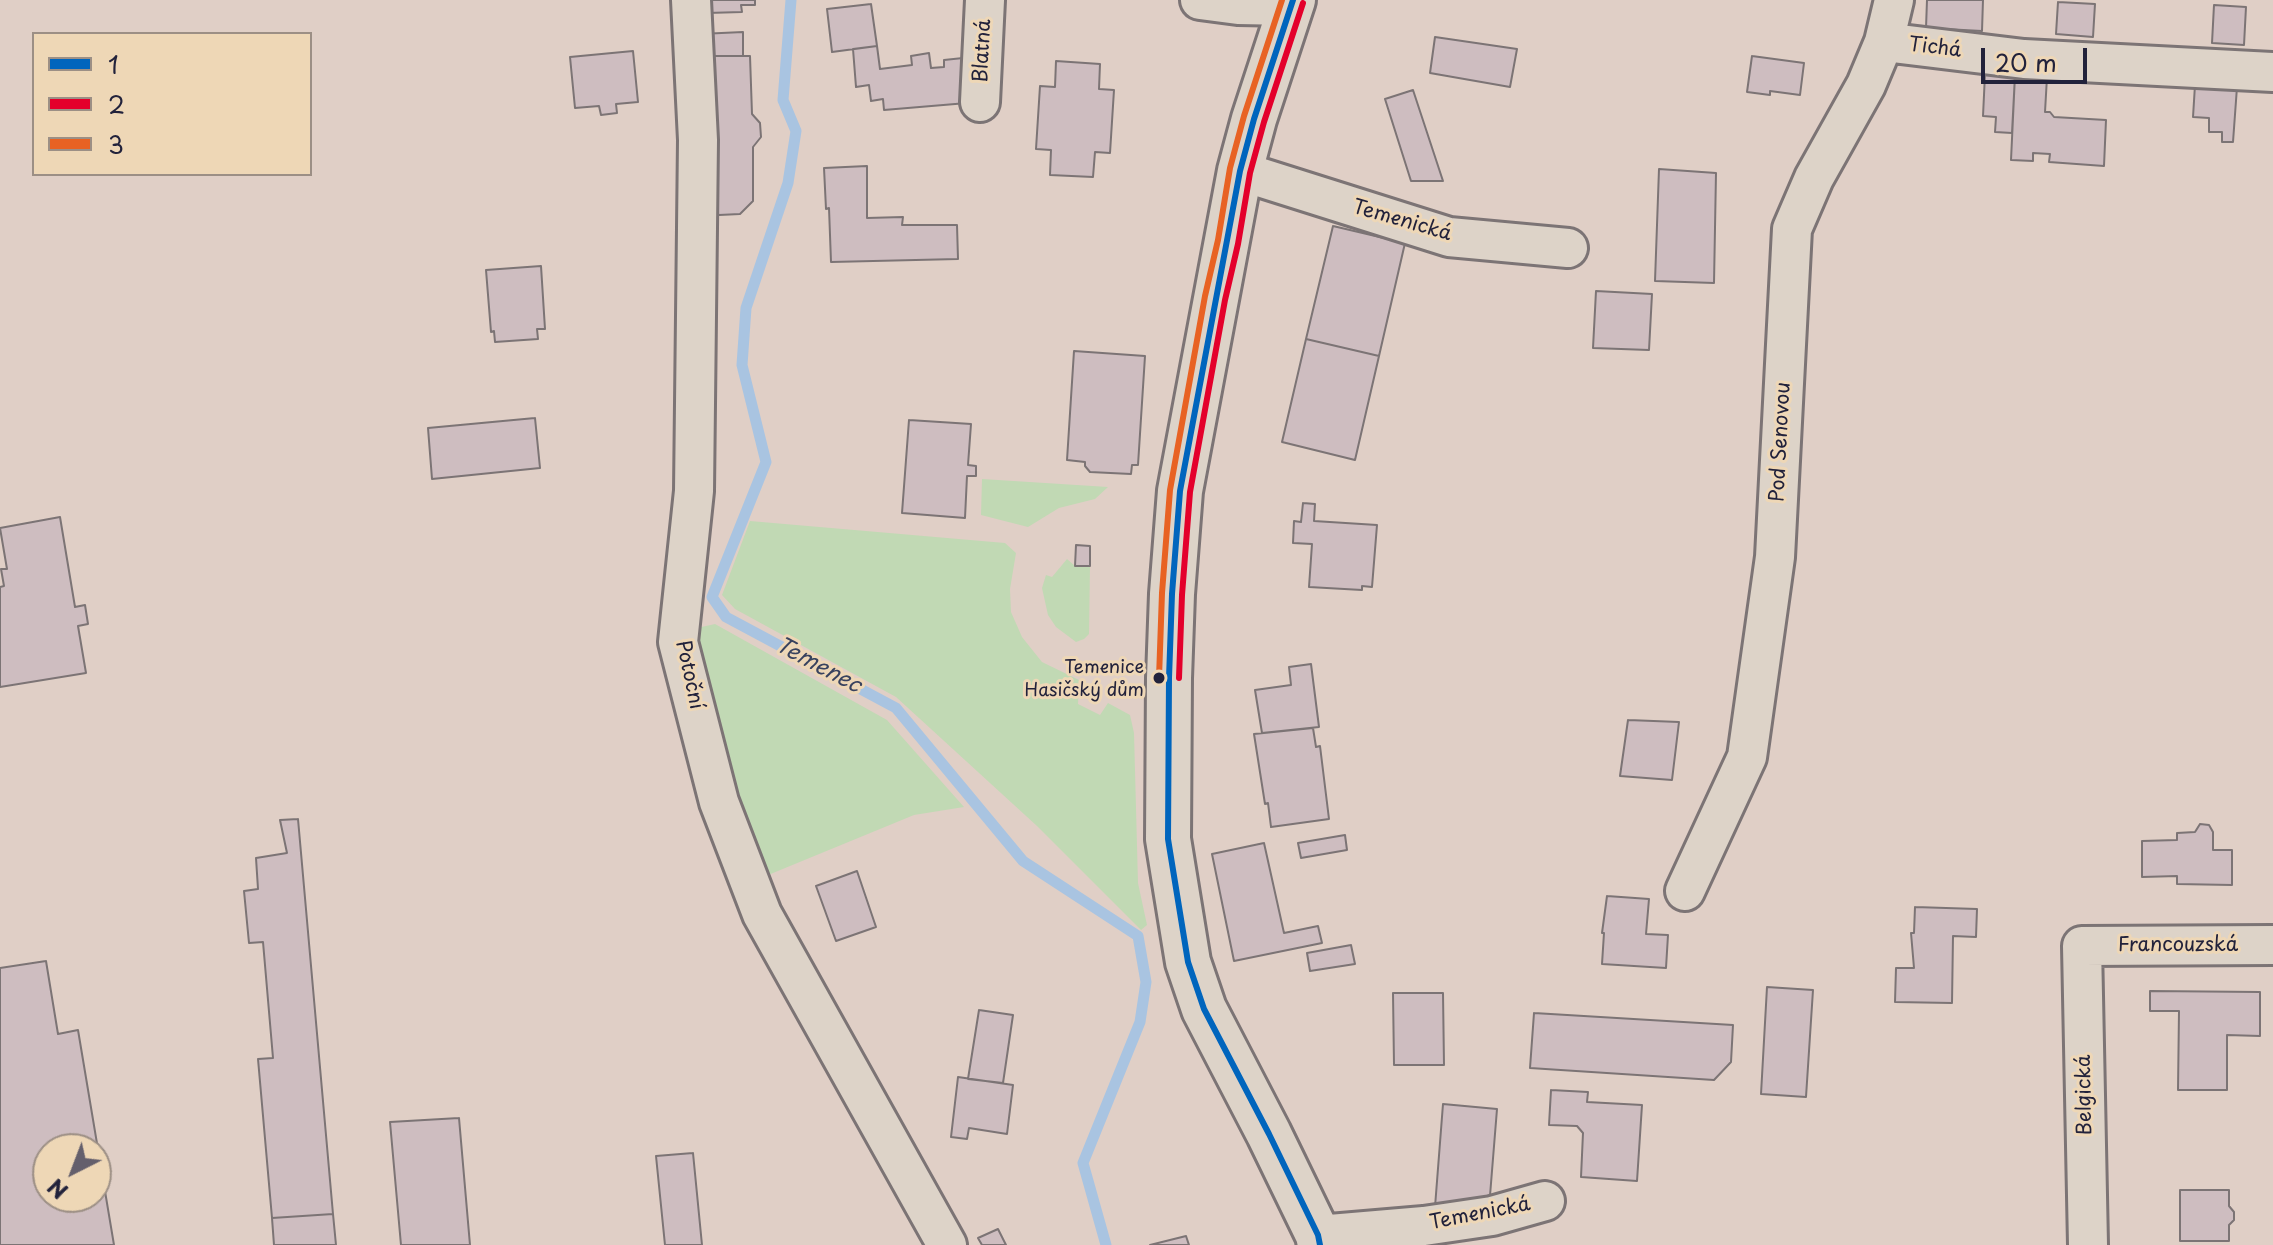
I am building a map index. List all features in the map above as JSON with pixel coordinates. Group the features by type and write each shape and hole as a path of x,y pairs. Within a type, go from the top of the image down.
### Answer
{"street":[{"name":"Potoční","path":"691,0 698,140 694,491 678,642 719,802 762,914 947,1245"},
{"name":"Blatná","path":"980,102 985,0"},
{"path":"1200,0 1238,5 1292,3"},
{"name":"Pod Senovou","path":"1685,891 1747,757 1775,557 1792,229 1814,178 1866,85 1884,42 1894,0"},
{"name":"Temenická","path":"1292,3 1240,171 1180,491 1169,678 1168,839 1188,962 1204,1009 1269,1134 1319,1240 1492,1216 1545,1201"},
{"name":"Tichá","path":"1884,42 2024,59 2273,72"},
{"name":"Temenická","path":"1240,171 1449,237 1568,248"},
{"name":"Francouzská","path":"2082,946 2273,945"},
{"name":"Belgická","path":"2082,946 2088,1245"}],"green space":[{"path":"982,479 1108,487 1095,499 1059,508 1028,527 981,515"},
{"path":"750,521 1005,543 1016,553 1010,589 1011,612 1022,637 1042,662 1079,680 1078,704 1100,715 1108,703 1130,715 1134,733 1138,883 1147,925 1141,930 1037,826 896,697 735,609 722,595"},
{"path":"1067,559 1075,566 1090,566 1089,634 1076,642 1056,627 1048,615 1042,588 1046,575 1052,577"},
{"path":"715,624 887,720 964,807 914,815 756,880 688,630"}],"building":[{"path":"697,0 755,0 755,5 741,5 742,12 707,13"},
{"path":"1927,0 1983,0 1982,31 1926,28"},
{"path":"2058,2 2095,4 2093,37 2056,34"},
{"path":"871,4 877,46 832,52 827,9"},
{"path":"2214,5 2246,7 2244,45 2212,43"},
{"path":"743,32 743,56 702,56 700,34"},
{"path":"1435,37 1517,49 1510,87 1430,73"},
{"path":"877,46 880,69 912,65 911,56 929,53 931,68 944,67 944,60 963,58 967,103 884,110 883,99 871,101 869,85 856,87 853,49"},
{"path":"633,51 638,102 616,104 617,113 601,115 599,106 575,108 570,57"},
{"path":"702,56 750,56 752,114 760,123 761,137 753,147 753,201 740,214 719,215 705,202"},
{"path":"1752,56 1804,63 1800,95 1747,92"},
{"path":"1056,61 1100,64 1099,89 1114,90 1110,153 1095,152 1093,177 1050,175 1051,150 1036,149 1040,86 1055,87"},
{"path":"1985,74 2015,75 2012,133 1995,132 1996,117 1983,116"},
{"path":"2015,75 2047,77 2045,112 2050,112 2054,117 2106,120 2104,166 2049,162 2050,154 2033,153 2033,161 2011,160"},
{"path":"2195,85 2237,87 2233,142 2222,142 2222,132 2209,132 2209,118 2193,117"},
{"path":"1413,90 1443,181 1411,181 1385,99"},
{"path":"867,166 867,218 903,217 902,225 957,225 958,259 831,262 824,168"},
{"path":"1659,169 1716,173 1714,283 1655,281"},
{"path":"1333,226 1405,243 1379,356 1306,339"},
{"path":"541,266 545,329 537,329 538,339 495,342 494,331 491,332 486,270"},
{"path":"1596,291 1652,294 1649,350 1593,348"},
{"path":"1306,339 1379,356 1355,460 1282,442"},
{"path":"1074,351 1145,356 1138,465 1132,465 1131,474 1090,472 1085,462 1067,460"},
{"path":"535,418 540,468 432,479 428,428"},
{"path":"909,420 971,424 968,465 976,466 976,476 967,476 965,518 902,513"},
{"path":"1303,503 1315,504 1314,521 1377,525 1372,587 1362,586 1362,590 1309,587 1312,544 1293,543 1294,521 1301,522"},
{"path":"60,517 75,607 85,605 88,624 78,626 86,673 0,687 0,587 4,586 1,569 7,569 0,528"},
{"path":"1076,545 1090,546 1090,566 1075,566"},
{"path":"1311,664 1319,727 1262,733 1255,690 1291,685 1289,667"},
{"path":"1628,720 1679,722 1672,780 1620,776"},
{"path":"1313,728 1316,747 1320,746 1329,819 1271,827 1254,734"},
{"path":"298,819 333,1214 272,1218 258,1059 273,1058 263,942 249,943 244,891 258,889 256,858 287,853 280,820"},
{"path":"2200,824 2209,825 2213,832 2213,850 2232,850 2232,885 2177,884 2177,876 2142,877 2142,841 2177,840 2177,833 2195,832"},
{"path":"1345,835 1347,850 1301,858 1298,843"},
{"path":"1264,843 1284,933 1318,926 1322,943 1234,961 1212,854"},
{"path":"857,871 876,927 836,941 816,886"},
{"path":"1607,896 1649,899 1646,934 1668,935 1666,968 1602,964"},
{"path":"1915,907 1977,909 1976,937 1953,936 1952,1003 1895,1002 1896,968 1914,968 1911,933 1914,933"},
{"path":"1351,945 1355,964 1310,971 1307,953"},
{"path":"46,961 58,1034 78,1030 95,1133 32,1133 32,1213 109,1213 114,1245 0,1245 0,968"},
{"path":"1767,987 1813,990 1806,1097 1761,1094"},
{"path":"2150,991 2260,992 2260,1036 2227,1035 2227,1090 2178,1090 2179,1011 2150,1011"},
{"path":"1393,993 1443,993 1444,1065 1394,1065"},
{"path":"979,1010 1013,1015 1003,1083 968,1079"},
{"path":"1534,1013 1733,1025 1731,1062 1714,1080 1530,1068"},
{"path":"958,1077 1013,1085 1007,1134 969,1128 967,1139 951,1137"},
{"path":"1551,1090 1588,1092 1587,1102 1642,1105 1637,1181 1581,1177 1583,1133 1577,1126 1549,1125"},
{"path":"1443,1104 1497,1109 1489,1208 1435,1207"},
{"path":"459,1118 470,1245 401,1245 390,1122"},
{"path":"693,1153 702,1245 665,1245 656,1156"},
{"path":"2180,1190 2229,1190 2229,1206 2234,1212 2234,1220 2229,1225 2229,1241 2180,1241"},
{"path":"333,1214 336,1245 274,1245 272,1218"},
{"path":"998,1229 1006,1245 982,1245 978,1238"},
{"path":"1186,1236 1189,1245 1150,1245"}],"waterway":[{"name":"Temenec","path":"791,0 783,100 796,131 788,183 746,308 742,365 766,462 712,597 726,617 896,708 1023,861 1138,936 1146,982 1140,1022 1083,1163 1106,1245"}],"transit line":[{"name":"3","path":"1159,678 1170,490 1205,296 1230,168 1282,0"},
{"name":"1","path":"1293,0 1240,171 1180,491 1169,678 1168,839 1188,962 1204,1009 1269,1134 1320,1245"},
{"name":"2","path":"1179,678 1190,492 1225,300 1250,173 1303,3"}],"place":[{"name":"Temenice Hasičský dům","path":"1159,678"}]}
